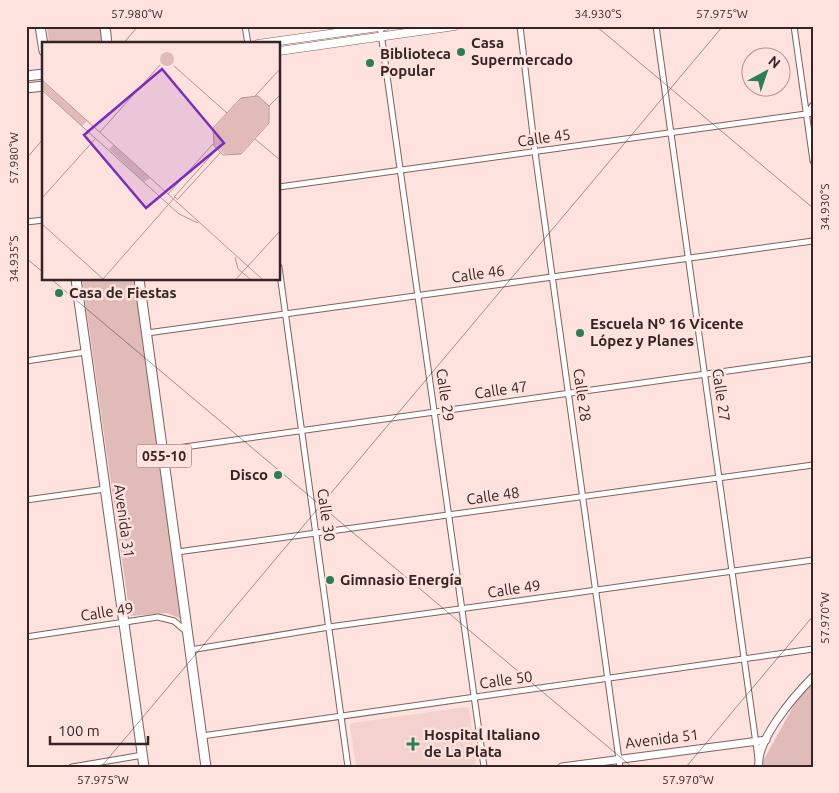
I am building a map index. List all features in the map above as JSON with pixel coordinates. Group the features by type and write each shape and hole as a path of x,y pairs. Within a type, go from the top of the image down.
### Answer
{"highway":[{"path":"40,26 42,42"},
{"path":"105,26 107,42"},
{"path":"26,76 42,74"},
{"path":"26,88 42,86"},
{"name":"Avenida 31","path":"76,280 144,767"},
{"name":"055-10","path":"139,280 206,767"}],"main road":[{"path":"272,42 382,26"},
{"path":"280,51 456,26"}],"street":[{"path":"245,26 248,42"},
{"name":"Calle 29","path":"382,26 484,767"},
{"name":"Calle 28","path":"520,26 535,152 620,763"},
{"name":"Calle 27","path":"656,26 759,767"},
{"path":"794,26 813,161"},
{"path":"806,114 813,105"},
{"name":"Calle 45","path":"280,187 813,113"},
{"path":"26,222 42,220"},
{"name":"Calle 46","path":"147,333 813,241"},
{"name":"Calle 30","path":"280,275 348,767"},
{"path":"26,361 86,352"},
{"name":"Calle 47","path":"163,450 813,358"},
{"name":"Calle 48","path":"177,552 813,465"},
{"path":"26,500 105,489"},
{"name":"Calle 49","path":"190,650 329,627 813,560"},
{"name":"Calle 49","path":"26,638 158,617 174,621 188,632"},
{"name":"Calle 50","path":"202,736 813,649"},
{"path":"741,743 750,746 757,756 788,705 813,677"},
{"name":"Avenida 51","path":"562,767 620,763 766,740"},
{"path":"72,767 143,754"}],"shaded area":[{"path":"47,26 101,26 104,42 49,42"},
{"path":"82,280 135,280 184,620 167,613 130,616"},
{"path":"813,683 813,767 763,767 762,763 799,696"},
{"name":"Hospital Italiano de La Plata","path":"466,707 469,709 476,763 474,766 356,767 350,725 352,723"}],"place":[{"name":"Casa Supermercado","path":"461,52"},
{"name":"Biblioteca Popular","path":"370,63"},
{"name":"Casa de Fiestas","path":"59,293"},
{"name":"Escuela Nº 16 Vicente López y Planes","path":"580,333"},
{"name":"Disco","path":"278,475"},
{"name":"Gimnasio Energía","path":"330,580"},
{"name":"Hospital Italiano de La Plata","path":"413,744"}]}
